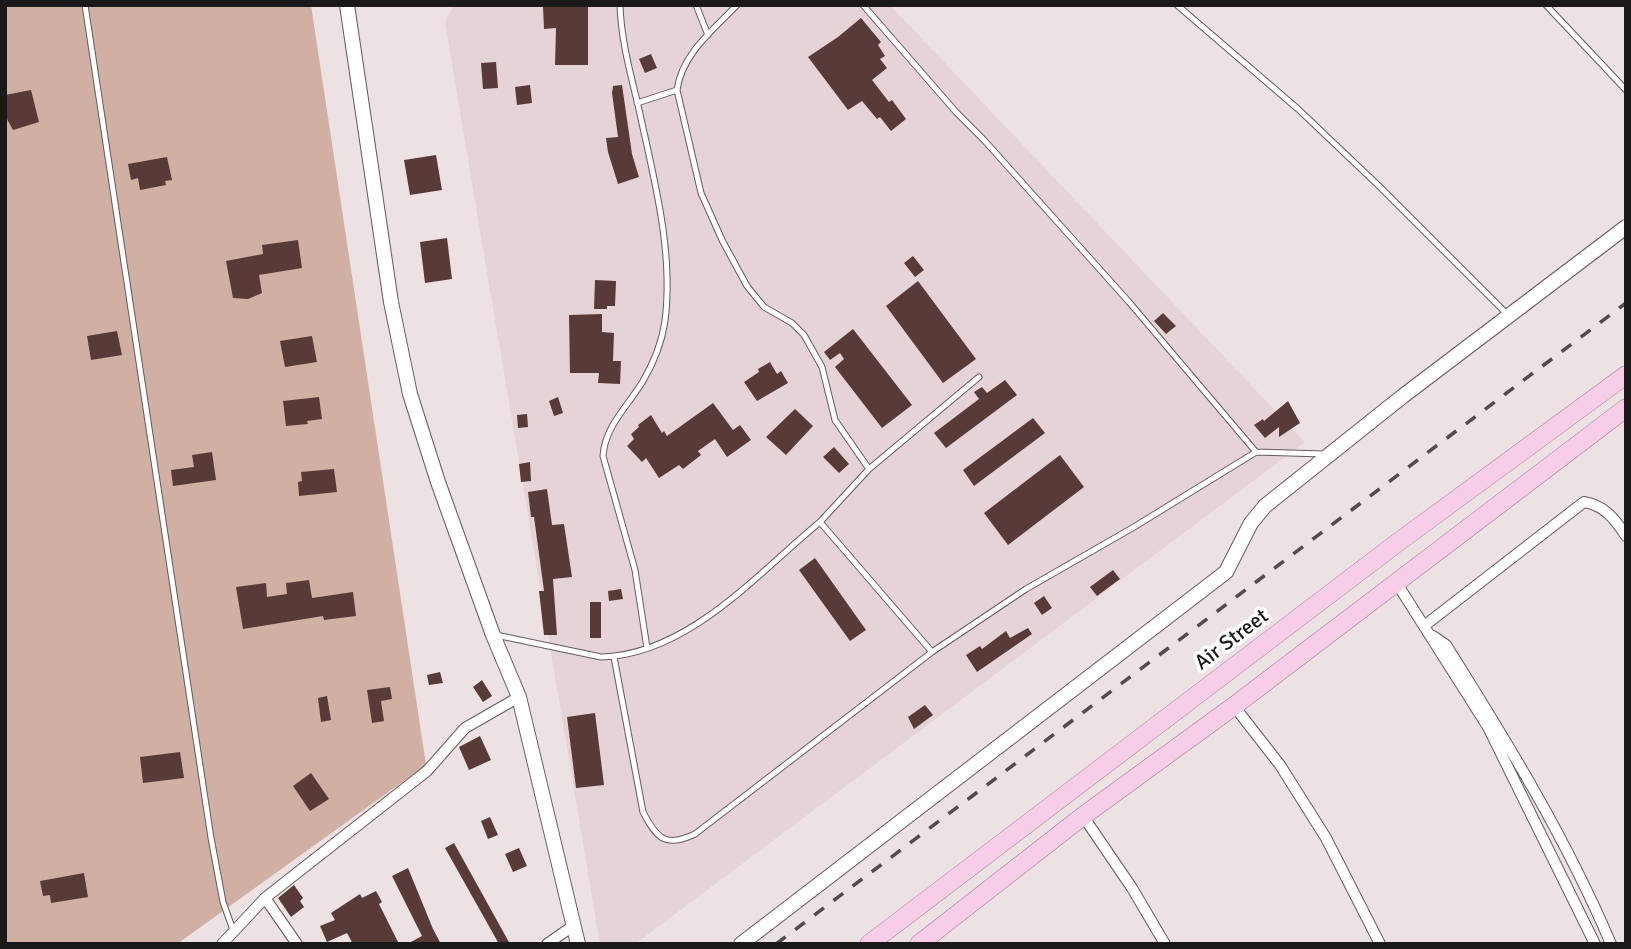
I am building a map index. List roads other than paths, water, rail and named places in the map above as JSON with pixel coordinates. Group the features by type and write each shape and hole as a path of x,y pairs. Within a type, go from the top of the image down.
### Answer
{"main road":[{"name":"Air Street","path":"869,944 1397,543 1626,375"},
{"path":"931,941 1083,816 1234,706 1626,408"}],"street":[{"path":"347,5 391,302 410,394 438,482 493,635 519,697 578,944"},
{"path":"741,944 1226,572 1251,523 1265,506 1626,227"},
{"path":"1426,629 1584,502 1597,505 1617,522 1626,536"},
{"path":"1396,582 1488,727 1595,944"},
{"path":"1426,629 1446,645 1530,780 1589,892 1611,944"},
{"path":"222,944 265,898 427,771 465,728 519,697"},
{"path":"1234,706 1280,765 1319,827 1358,897 1380,944"},
{"path":"1083,816 1132,888 1165,944"},
{"path":"265,898 297,944"},
{"path":"547,944 573,926"}],"lane":[{"path":"85,5 211,838 223,902 234,933"},
{"path":"621,5 625,52 652,171 667,264 665,323 657,352 643,381 613,423 604,441 603,456 635,570 647,648"},
{"path":"696,5 708,35"},
{"path":"737,5 689,57 679,74 677,90 701,193 747,286 764,307 792,323 804,335 822,367 835,420 870,469"},
{"path":"863,5 956,113 984,140 1129,302 1256,453"},
{"path":"1177,5 1298,109 1508,316"},
{"path":"1546,5 1626,90"},
{"path":"637,103 677,90"},
{"path":"493,635 601,657 614,657 647,648 704,620 820,522 870,469 979,377"},
{"path":"614,657 643,812 653,832 667,841 681,841 695,834 932,652 1026,589 1256,453 1331,454"},
{"path":"820,522 932,652"}],"railway":[{"path":"776,944 1626,303"}]}
